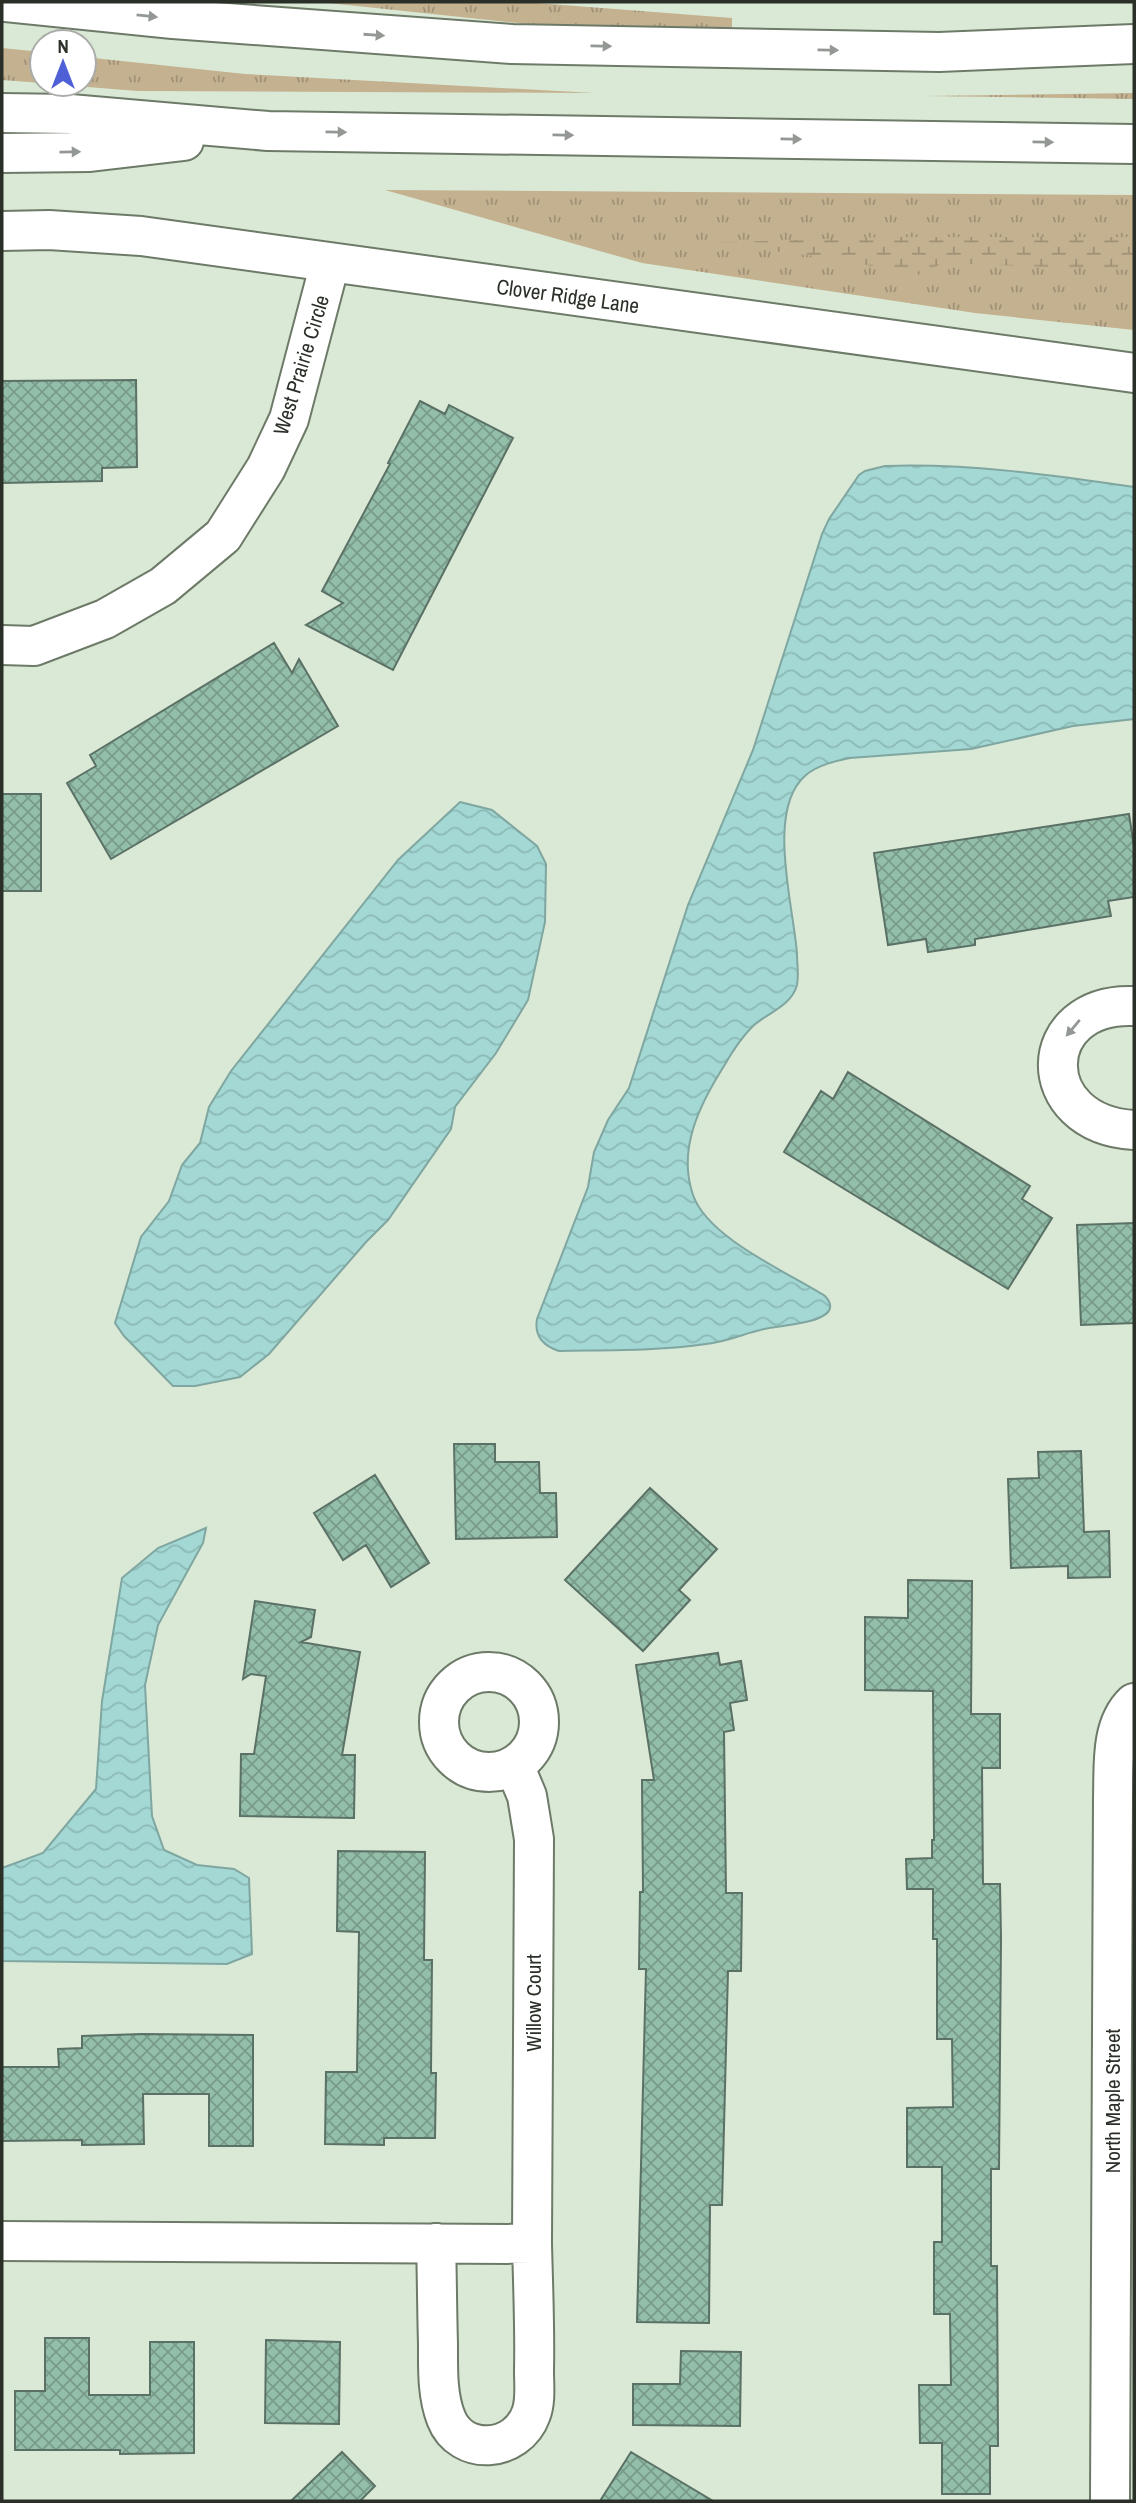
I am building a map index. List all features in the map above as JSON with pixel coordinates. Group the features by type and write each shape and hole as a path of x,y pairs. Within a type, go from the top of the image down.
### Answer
{"main road":[{"path":"6,2 213,22 512,44 939,52 1134,44"},
{"path":"2,113 70,114 268,131 1134,144"},
{"path":"2,153 90,152 268,131"},
{"name":"Clover Ridge Lane","path":"2,232 49,230 141,236 1134,373"},
{"name":"West Prairie Circle","path":"2,645 34,646 105,619 163,586 223,536 266,468 289,419 330,263"},
{"path":"1134,1006 1106,1008 1086,1015 1068,1034 1060,1053 1059,1064 1063,1091 1079,1112 1106,1126 1134,1130"},
{"name":"North Maple Street","path":"1110,2501 1123,2250 1113,1797 1117,1734 1121,1722 1133,1704"},
{"name":"Willow Court","path":"436,2243 438,2372 442,2405 448,2423 456,2435 473,2443 501,2443 516,2437 524,2429 533,2407 534,1839 527,1796 514,1765"},
{"path":"2,2241 532,2244"}],"green space":[{"path":"319,2 524,2 732,18 732,28 536,25"},
{"path":"2,48 28,51 28,82 2,80"},
{"path":"98,58 245,74 594,93 137,91 98,88"},
{"path":"1134,93 1134,99 924,96"},
{"path":"385,190 1134,195 1134,330 975,313 642,263"},
{"path":"880,237 1134,237 1134,270 943,263 918,275 902,277 891,261 871,266 846,260 710,243"}],"water":[{"path":"885,466 979,468 1134,487 1134,719 1073,726 971,749 850,758 821,766 806,775 794,791 787,811 784,834 797,954 797,985 784,1004 752,1027 730,1056 699,1111 689,1144 688,1161 693,1195 701,1211 731,1240 825,1296 830,1305 828,1312 811,1321 761,1330 714,1343 651,1349 559,1351 541,1340 536,1325 537,1319 588,1187 594,1152 608,1120 629,1088 688,905 753,750 822,534 859,475"},
{"path":"460,802 492,810 537,846 546,864 545,922 528,1000 496,1053 455,1107 451,1129 388,1220 269,1354 240,1377 195,1386 173,1386 124,1336 115,1323 141,1237 169,1201 182,1165 200,1143 209,1107 231,1071 398,860"},
{"path":"206,1528 203,1543 158,1625 145,1685 152,1816 164,1850 197,1865 234,1869 249,1878 252,1954 227,1964 2,1961 2,1868 43,1853 96,1789 102,1701 122,1578 158,1548"}],"building":[{"path":"136,380 137,467 102,468 102,481 2,483 2,381"},
{"path":"420,401 445,414 449,405 513,438 393,670 306,625 343,603 322,591 390,464 388,463"},
{"path":"274,643 292,673 299,659 338,726 111,859 67,783 96,766 90,755"},
{"path":"2,794 41,794 41,891 2,891"},
{"path":"1129,814 1134,847 1134,897 1108,901 1111,916 975,939 975,945 928,952 926,939 888,945 874,853"},
{"path":"848,1072 1030,1186 1022,1199 1052,1218 1008,1289 784,1152 821,1091 833,1099"},
{"path":"1134,1223 1134,1323 1081,1325 1077,1225"},
{"path":"454,1444 495,1444 495,1462 539,1462 540,1493 556,1493 557,1537 456,1539"},
{"path":"1081,1451 1084,1532 1109,1531 1110,1577 1068,1578 1068,1566 1011,1568 1008,1479 1039,1478 1038,1452"},
{"path":"375,1475 429,1563 391,1587 366,1545 343,1560 314,1513"},
{"path":"650,1488 717,1549 679,1590 690,1600 643,1651 565,1580"},
{"path":"908,1580 972,1581 971,1714 1000,1714 1000,1768 982,1768 983,1884 1000,1884 1001,1938 999,2169 991,2169 991,2266 997,2266 998,2446 990,2446 990,2494 942,2494 942,2443 920,2443 919,2385 951,2385 950,2314 934,2314 934,2242 942,2242 942,2167 907,2167 907,2108 953,2107 952,2039 937,2039 937,1939 933,1939 933,1889 907,1889 906,1859 932,1858 933,1691 865,1690 865,1617 908,1618"},
{"path":"255,1601 315,1610 311,1637 301,1642 360,1652 342,1755 355,1755 354,1818 240,1816 241,1754 254,1754 266,1676 251,1674 243,1679"},
{"path":"718,1653 720,1665 741,1661 747,1700 730,1703 734,1730 724,1732 726,1893 742,1893 741,1971 728,1971 722,2205 710,2205 709,2323 637,2322 646,1969 639,1969 640,1892 643,1892 642,1780 654,1780 636,1665"},
{"path":"338,1851 425,1852 424,1960 432,1960 431,2073 436,2073 435,2138 384,2138 384,2145 325,2144 326,2072 357,2072 359,1932 337,1931"},
{"path":"253,2035 253,2146 209,2146 209,2094 143,2094 144,2144 82,2145 82,2140 2,2141 2,2067 59,2067 58,2049 82,2048 82,2036"},
{"path":"45,2338 89,2338 89,2395 150,2395 150,2342 194,2342 194,2453 120,2454 120,2450 15,2450 15,2391 45,2391"},
{"path":"266,2340 340,2342 339,2424 265,2423"},
{"path":"681,2351 741,2352 740,2426 633,2425 633,2384 680,2384"},
{"path":"342,2452 375,2486 360,2501 291,2501"},
{"path":"631,2452 713,2501 600,2501"}]}
